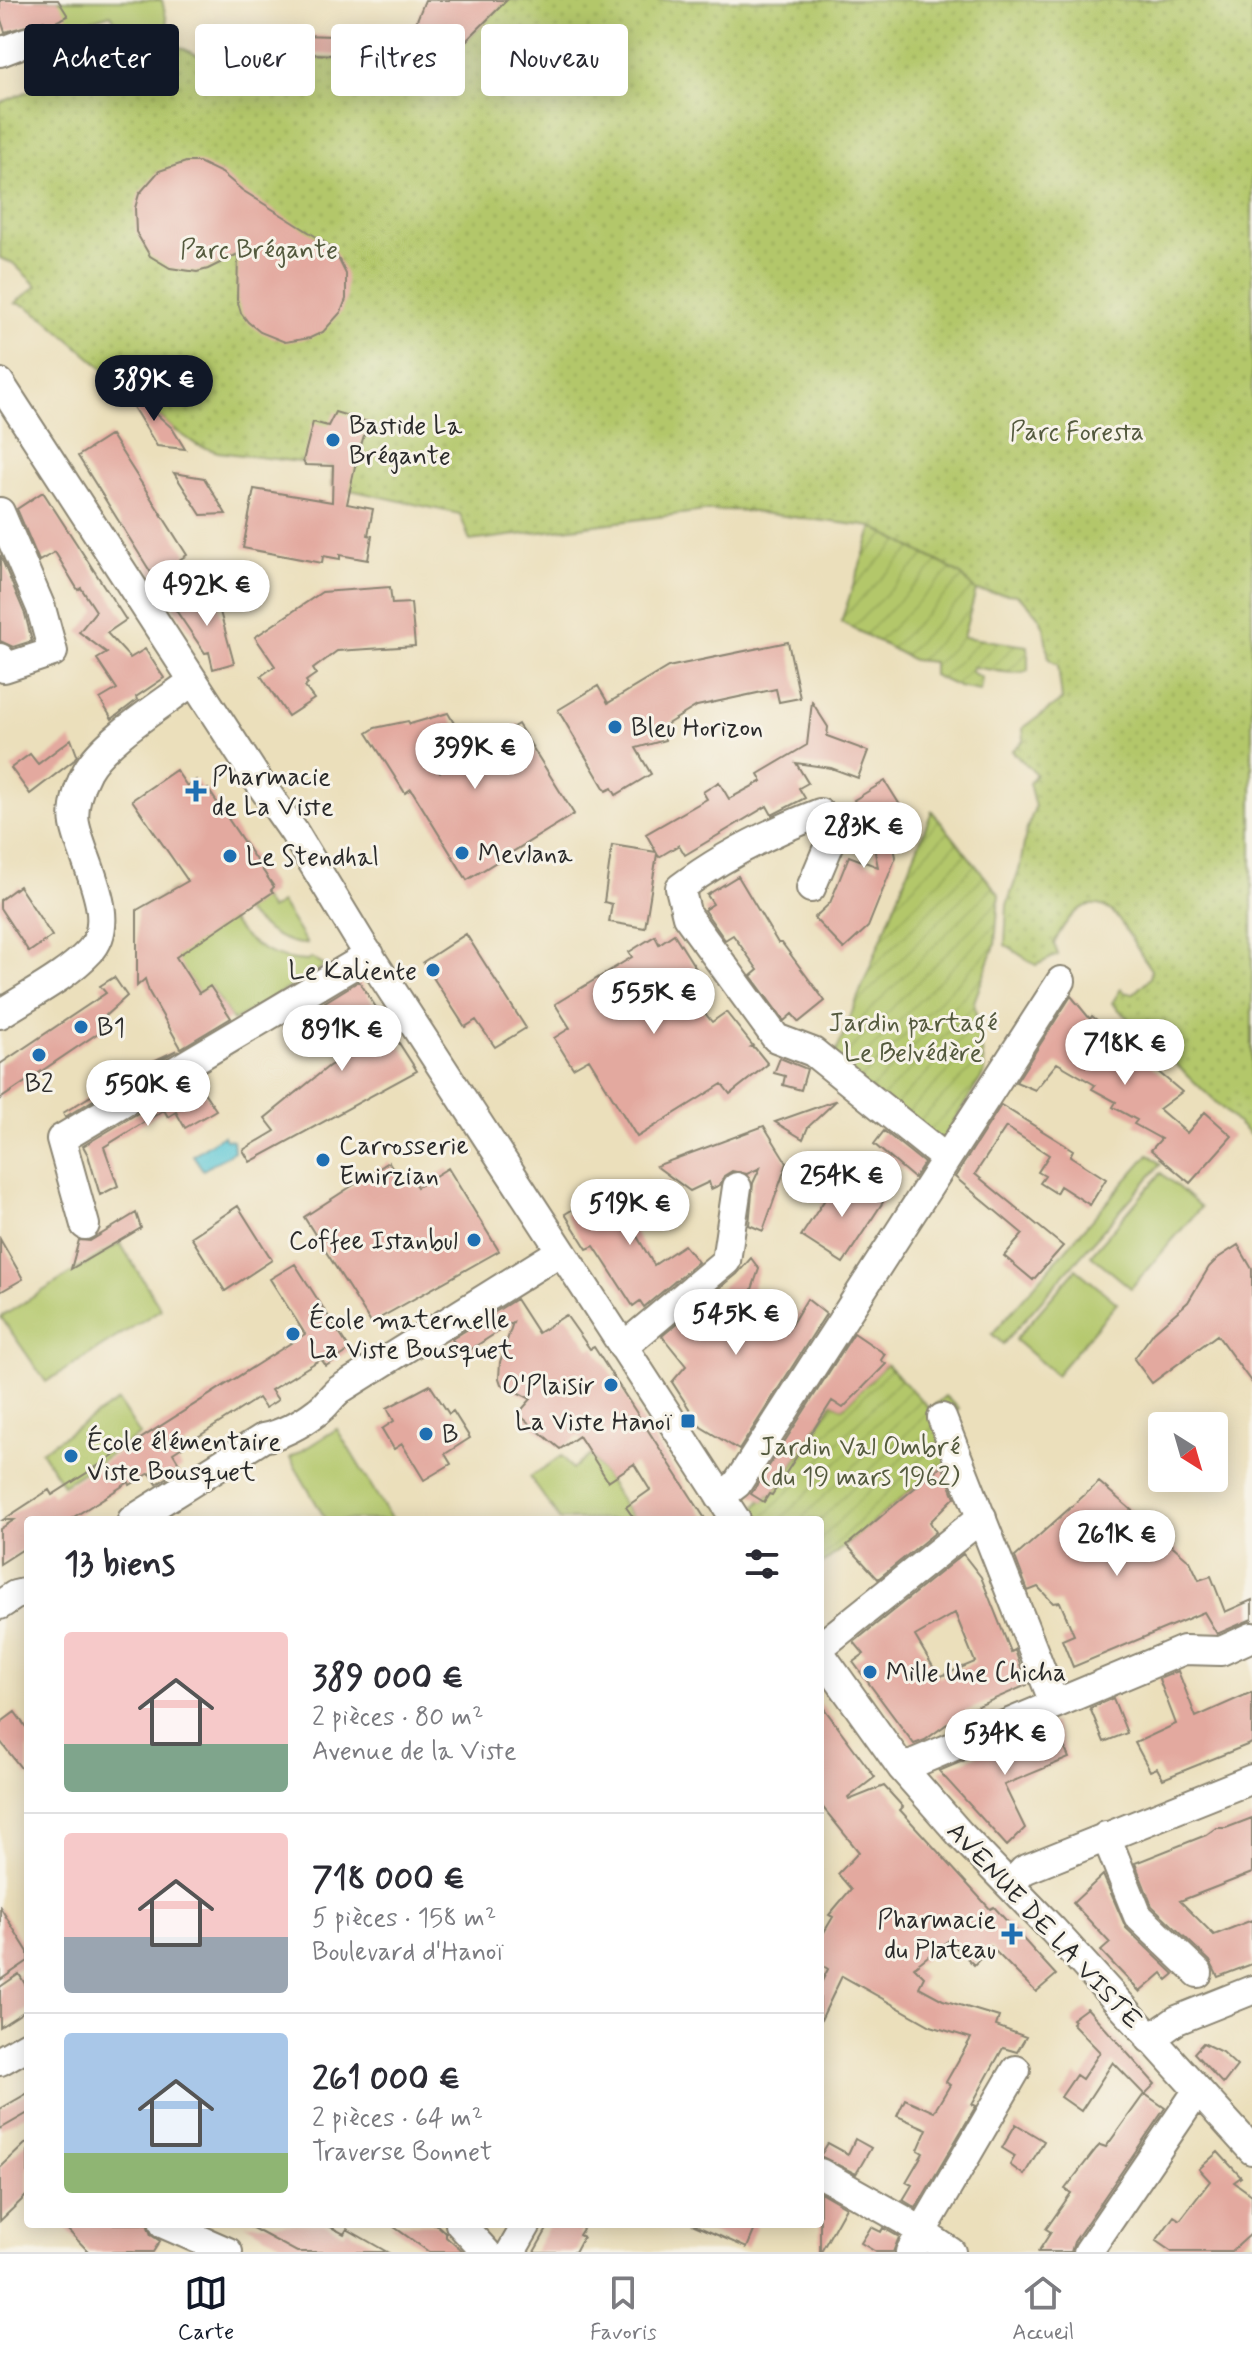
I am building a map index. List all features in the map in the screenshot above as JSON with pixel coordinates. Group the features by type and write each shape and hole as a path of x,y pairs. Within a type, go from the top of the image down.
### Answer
{"street":[{"path":"0,52 24,43"},
{"path":"0,383 294,832 728,1509"},
{"path":"0,658 4,668 53,652 41,608 2,522"},
{"path":"0,1014 75,965 92,949 100,934 103,917 74,822 77,796 88,770 102,750 193,681"},
{"path":"811,888 835,831 820,813 789,825 709,866 680,888 687,916 776,1038 813,1052 945,1158"},
{"path":"85,1225 61,1139 370,955"},
{"path":"728,1509 737,1484 1061,981"},
{"path":"623,1347 726,1261 737,1187"},
{"path":"138,1516 263,1438 280,1434 321,1410 332,1394 561,1251"},
{"path":"942,1418 1054,1703"},
{"path":"824,1647 982,1517"},
{"path":"0,1605 24,1593"},
{"path":"902,1768 1184,1650 1221,1651 1252,1637"},
{"name":"AVENUE DE LA VISTE","path":"824,1656 902,1768 1252,2150"},
{"path":"1010,1885 1024,1870 1252,1779"},
{"path":"1106,1836 1138,1916 1198,1973"},
{"path":"1150,2039 1177,2020 1252,1990"},
{"path":"0,2061 24,2047"},
{"path":"916,2242 1016,2070"},
{"path":"1088,2252 1198,2090"},
{"path":"824,2176 916,2242 951,2252"},
{"path":"173,2228 228,2252"},
{"path":"464,2228 486,2252"},
{"path":"511,2252 525,2228"}],"green space":[{"path":"36,0 162,0 168,24 117,24 111,14 78,24 48,24"},
{"path":"507,0 1252,0 1252,1137 1112,1003 1121,989 1134,993 1150,978 1151,970 1111,911 1092,905 1076,912 1054,944 1058,955 1036,965 1005,945 1007,905 1035,807 1029,783 1036,774 1012,751 1024,740 1023,728 1062,700 1058,665 1049,659 1040,618 1017,595 976,591 962,576 943,564 873,527 736,510 704,511 470,541 460,514 332,486 332,466 218,452 197,445 172,428 46,319 15,303 37,286 13,263 0,258 0,103 24,93 24,96 179,96 179,46 195,54 195,96 315,96 315,58 331,59 331,96 465,96 465,42 481,26 481,96 628,96 628,24 483,24"},
{"path":"873,527 962,576 976,591 963,637 1028,646 1028,671 1007,672 972,667 971,672 982,678 980,691 959,687 933,675 933,662 913,660 841,622"},
{"name":"Jardin partagé Le Belvédère","path":"932,811 999,894 995,945 974,1002 985,1072 939,1144 833,1060"},
{"path":"174,889 204,937 230,920 245,937 263,950 295,960 307,961 311,958 325,966 233,1021 211,987 199,993 141,908"},
{"path":"262,898 270,910 281,903 307,944 281,938 244,911"},
{"path":"1149,1154 1161,1164 1003,1344 992,1334"},
{"path":"1161,1173 1201,1207 1131,1288 1091,1255"},
{"path":"120,1243 161,1309 46,1382 1,1317"},
{"path":"1076,1269 1117,1303 1056,1375 1015,1340"},
{"name":"Jardin Val Ombré (du 19 mars 1962)","path":"886,1364 930,1409 945,1396 959,1409 949,1418 960,1490 943,1464 824,1563 824,1516 758,1516 754,1509 761,1500 772,1495 833,1402 843,1408"},
{"path":"118,1401 140,1435 63,1485 41,1451"},
{"path":"337,1429 389,1516 324,1516 290,1458"},
{"path":"591,1455 631,1516 557,1516 530,1477 562,1456 572,1469"}],"water":[{"path":"223,1135 233,1140 234,1151 203,1170 193,1155"}],"building":[{"path":"0,0 58,0 68,16 51,24 44,21 24,24 24,27 5,32 0,17"},
{"path":"425,0 507,0 465,42 465,24 415,24"},
{"path":"315,35 331,36 331,55 315,54"},
{"path":"186,162 199,162 222,173 242,190 334,250 346,274 346,299 341,312 323,332 310,338 285,342 260,332 248,322 241,313 237,299 238,254 197,272 170,268 150,256 136,232 135,208 139,194 159,171"},
{"path":"125,386 172,428 185,449 157,446 122,389"},
{"path":"335,412 368,422 347,504 373,509 368,535 372,536 368,560 340,555 340,559 323,556 322,563 243,548 254,489 332,502 333,466 305,465 303,461 313,422 328,426"},
{"path":"111,435 187,555 153,576 78,456"},
{"path":"174,473 204,478 226,514 201,515"},
{"path":"43,492 126,620 107,633 130,658 145,649 164,678 136,697 137,700 112,719 100,699 117,689 97,659 107,653 79,632 96,611 81,588 78,590 55,552 39,561 17,509"},
{"path":"0,555 25,614 32,641 13,647 0,641"},
{"path":"390,587 392,604 411,603 415,646 337,651 313,669 316,674 306,681 308,684 305,687 314,699 288,716 261,676 275,666 255,637 322,592"},
{"path":"216,597 234,663 213,669 209,652 205,653 171,603"},
{"name":"Bleu Horizon","path":"788,642 800,698 779,702 776,689 697,706 664,726 665,740 636,748 651,774 616,795 612,788 606,791 558,710 598,686 608,703 668,667"},
{"path":"812,702 828,727 827,736 868,751 858,778 831,768 796,763 808,783 799,788 805,798 772,815 767,806 685,855 679,845 659,857 657,854 645,928 609,922 612,904 604,902 612,845 656,852 646,834 707,799 703,792 719,782 729,799 762,781 758,774 807,745"},
{"path":"448,713 455,725 423,745 440,772 518,724 574,814 467,880 411,789 405,793 367,733 375,728 408,721 410,724"},
{"path":"71,739 77,755 73,761 30,794 11,768 30,754 38,764"},
{"path":"176,770 187,786 196,780 204,792 208,789 274,887 273,892 176,957 199,993 210,986 231,1018 181,1048 149,992 145,979 137,986 137,910 188,881 132,800"},
{"path":"885,781 900,805 897,807 902,840 893,842 896,857 868,927 844,949 814,918 830,903 849,856 878,867 870,827 854,800"},
{"path":"738,876 778,943 782,943 825,1001 799,1022 792,1014 784,1021 751,976 758,970 733,935 725,940 704,910 713,904 707,895"},
{"path":"19,886 52,936 29,952 0,908 0,900"},
{"path":"466,934 526,1028 495,1047 476,1020 465,1027 423,962"},
{"path":"674,934 705,983 689,993 712,1022 726,1012 751,1047 768,1064 730,1094 722,1084 637,1137 589,1059 573,1068 554,1038 570,1028 555,1004 632,957 629,952 655,936 659,944"},
{"path":"114,977 127,996 104,1017 110,1025 0,1099 0,1064 106,993 100,986"},
{"path":"359,981 417,1071 250,1162 243,1150 275,1131 265,1118 329,1066 356,1051 325,1002"},
{"path":"1071,996 1090,1019 1092,1016 1182,1092 1159,1109 1187,1133 1205,1112 1232,1136 1190,1183 1151,1150 1161,1139 1134,1124 1137,1120 1113,1107 1116,1102 1092,1089 1095,1085 1057,1063 1035,1090 1016,1082"},
{"path":"177,1050 65,1117 63,1113 130,1072"},
{"path":"780,1058 807,1069 801,1090 783,1085 785,1076 774,1073"},
{"path":"195,1079 216,1110 185,1128 176,1112 168,1117 164,1110 104,1147 118,1186 100,1195 83,1146"},
{"path":"837,1100 808,1127 803,1139 775,1122"},
{"path":"1001,1105 1073,1150 1070,1156 1106,1179 1090,1205 1060,1186 1056,1193 1040,1183 1045,1176 1038,1172 1049,1155 1006,1127 975,1174 1063,1246 1033,1280 1004,1256 1023,1234 955,1177"},
{"path":"764,1126 787,1163 763,1231 749,1225 753,1183 760,1168 747,1174 732,1171 724,1176 720,1185 711,1189 709,1182 690,1191 656,1166"},
{"path":"884,1131 924,1163 914,1178 874,1144"},
{"path":"389,1162 402,1183 411,1177 417,1187 448,1168 499,1251 371,1323 304,1217"},
{"path":"841,1175 883,1202 843,1263 801,1236"},
{"path":"667,1181 674,1193 629,1223 654,1265 684,1245 698,1262 644,1307 640,1301 633,1306 594,1246 587,1249 565,1214 595,1196 609,1217"},
{"path":"238,1206 272,1260 225,1291 191,1237"},
{"path":"136,1213 141,1228 71,1269 79,1240 90,1241"},
{"path":"0,1239 23,1279 0,1292"},
{"path":"1238,1245 1252,1269 1252,1383 1217,1335 1152,1383 1134,1359 1154,1332 1188,1302 1209,1267"},
{"path":"751,1258 759,1269 749,1298 759,1302 755,1313 786,1333 807,1299 826,1314 739,1450 701,1427 672,1382 686,1366 662,1336 737,1274"},
{"path":"295,1264 350,1350 326,1366 321,1359 271,1390 278,1400 265,1408 258,1398 173,1453 182,1468 157,1484 150,1473 130,1485 129,1482 75,1516 24,1516 24,1549 0,1564 0,1529 14,1520 3,1520 49,1490 52,1495 305,1334 270,1279"},
{"path":"516,1299 538,1333 566,1315 590,1349 594,1347 703,1516 632,1516 626,1507 650,1490 634,1464 608,1481 579,1436 560,1449 518,1414 531,1399 501,1384 499,1378 500,1362 513,1322 462,1355 452,1339"},
{"path":"854,1333 885,1354 881,1360 886,1364 843,1408 832,1401 772,1495 769,1494 764,1502 751,1494"},
{"name":"B","path":"430,1385 449,1414 453,1411 470,1438 445,1454 451,1464 424,1480 402,1444 394,1449 382,1429 394,1421 387,1408"},
{"path":"942,1465 955,1497 930,1522 936,1532 878,1579 847,1545"},
{"path":"1099,1482 1190,1561 1199,1580 1211,1576 1225,1612 1252,1600 1252,1619 1217,1634 1204,1612 1073,1667 1062,1640 1074,1635 1060,1602 1053,1603 1038,1587 1028,1591 1015,1557"},
{"path":"963,1554 981,1577 1011,1652 1015,1650 1027,1685 962,1713 925,1740 914,1744 853,1662 864,1654 854,1642","holes":["955,1613 975,1662 939,1677 915,1636"]},
{"path":"1178,1671 1196,1717 1252,1692 1252,1743 1163,1779 1157,1768 1150,1771 1135,1743 1176,1724 1159,1679"},
{"path":"1113,1698 1127,1733 1104,1742 1090,1708"},
{"path":"824,1708 875,1777 849,1800 884,1786 903,1807 900,1810 990,1909 994,1907 1056,1975 1036,1992 991,1947 974,1965 949,1940 914,1967 924,1977 919,1987 943,2000 999,2017 996,2026 1026,2037 1017,2052 1003,2048 972,2104 976,2106 916,2208 903,2200 912,2185 906,2182 923,2153 918,2150 927,2129 897,2116 905,2099 934,2112 950,2085 946,2082 971,2038 931,2026 842,1976 824,2014 824,1977 828,1969 824,1966 824,1932 833,1917 829,1915 851,1889 838,1874 859,1852 824,1809"},
{"path":"15,1712 24,1724 24,1772 0,1741 0,1723"},
{"path":"1054,1723 1069,1758 1004,1785 1025,1828 1007,1846 939,1771"},
{"path":"1252,1818 1252,1873 1180,1901 1214,1935 1252,1920 1252,1964 1218,1977 1210,1961 1152,1906 1135,1863 1206,1835 1216,1828 1226,1828"},
{"path":"1103,1875 1126,1928 1174,1974 1167,1980 1162,1973 1140,1992 1101,1951 1110,1943 1073,1903"},
{"path":"0,1907 24,1946 24,1964 0,1980"},
{"path":"19,1974 24,1982 24,2012 0,2027 0,1987"},
{"path":"1087,2008 1155,2084 1145,2094 1165,2108 1074,2242 1071,2252 1038,2252 1051,2232 1046,2229 1071,2193 1065,2189 1096,2149 1100,2145 1106,2147 1144,2094 1113,2062 1081,2111 1061,2097 1076,2075 1082,2079 1100,2052 1072,2023 1072,2019"},
{"path":"1203,2043 1222,2052 1237,2066 1223,2084 1194,2053"},
{"path":"24,2095 24,2115 0,2129 0,2109"},
{"path":"1016,2124 1044,2141 1024,2175 1010,2165 1015,2156 1002,2148"},
{"path":"855,2139 871,2148 856,2174 824,2158 824,2150 828,2143 848,2154"},
{"path":"24,2145 24,2198 0,2221 0,2168"},
{"path":"1218,2152 1241,2177 1234,2182 1252,2195 1252,2233 1231,2252 1172,2252 1156,2241 1174,2216 1180,2220 1210,2181 1199,2169"},
{"path":"824,2194 846,2207 820,2252 820,2228 824,2228"},
{"path":"871,2227 881,2232 883,2228 899,2237 893,2252 876,2252 861,2243"},
{"path":"66,2228 148,2228 151,2235 160,2241 153,2252 89,2252"},
{"path":"252,2228 333,2228 344,2234 347,2229 387,2252 297,2252"},
{"path":"396,2228 440,2228 463,2252 429,2252"},
{"path":"548,2228 583,2228 579,2235 583,2237 575,2252 534,2252"},
{"path":"701,2228 755,2228 747,2248"}],"place":[{"name":"Bastide La Brégante","path":"333,440"},
{"name":"Bleu Horizon","path":"615,727"},
{"name":"Pharmacie de La Viste","path":"196,791"},
{"name":"Mevlana","path":"462,853"},
{"name":"Le Stendhal","path":"230,856"},
{"name":"Le Kaliente","path":"433,970"},
{"name":"B1","path":"81,1027"},
{"name":"B2","path":"39,1055"},
{"name":"Carrosserie Emirzian","path":"323,1160"},
{"name":"Coffee Istanbul","path":"474,1240"},
{"name":"École maternelle La Viste Bousquet","path":"293,1334"},
{"name":"O'Plaisir","path":"611,1385"},
{"name":"La Viste Hanoï","path":"688,1421"},
{"name":"B","path":"426,1434"},
{"name":"École élémentaire Viste Bousquet","path":"71,1456"},
{"name":"Mille Une Chicha","path":"870,1672"},
{"name":"Pharmacie du Plateau","path":"1012,1934"}],"park label":[{"name":"Parc Brégante","path":"259,249"},
{"name":"Parc Foresta","path":"1077,431"}]}
